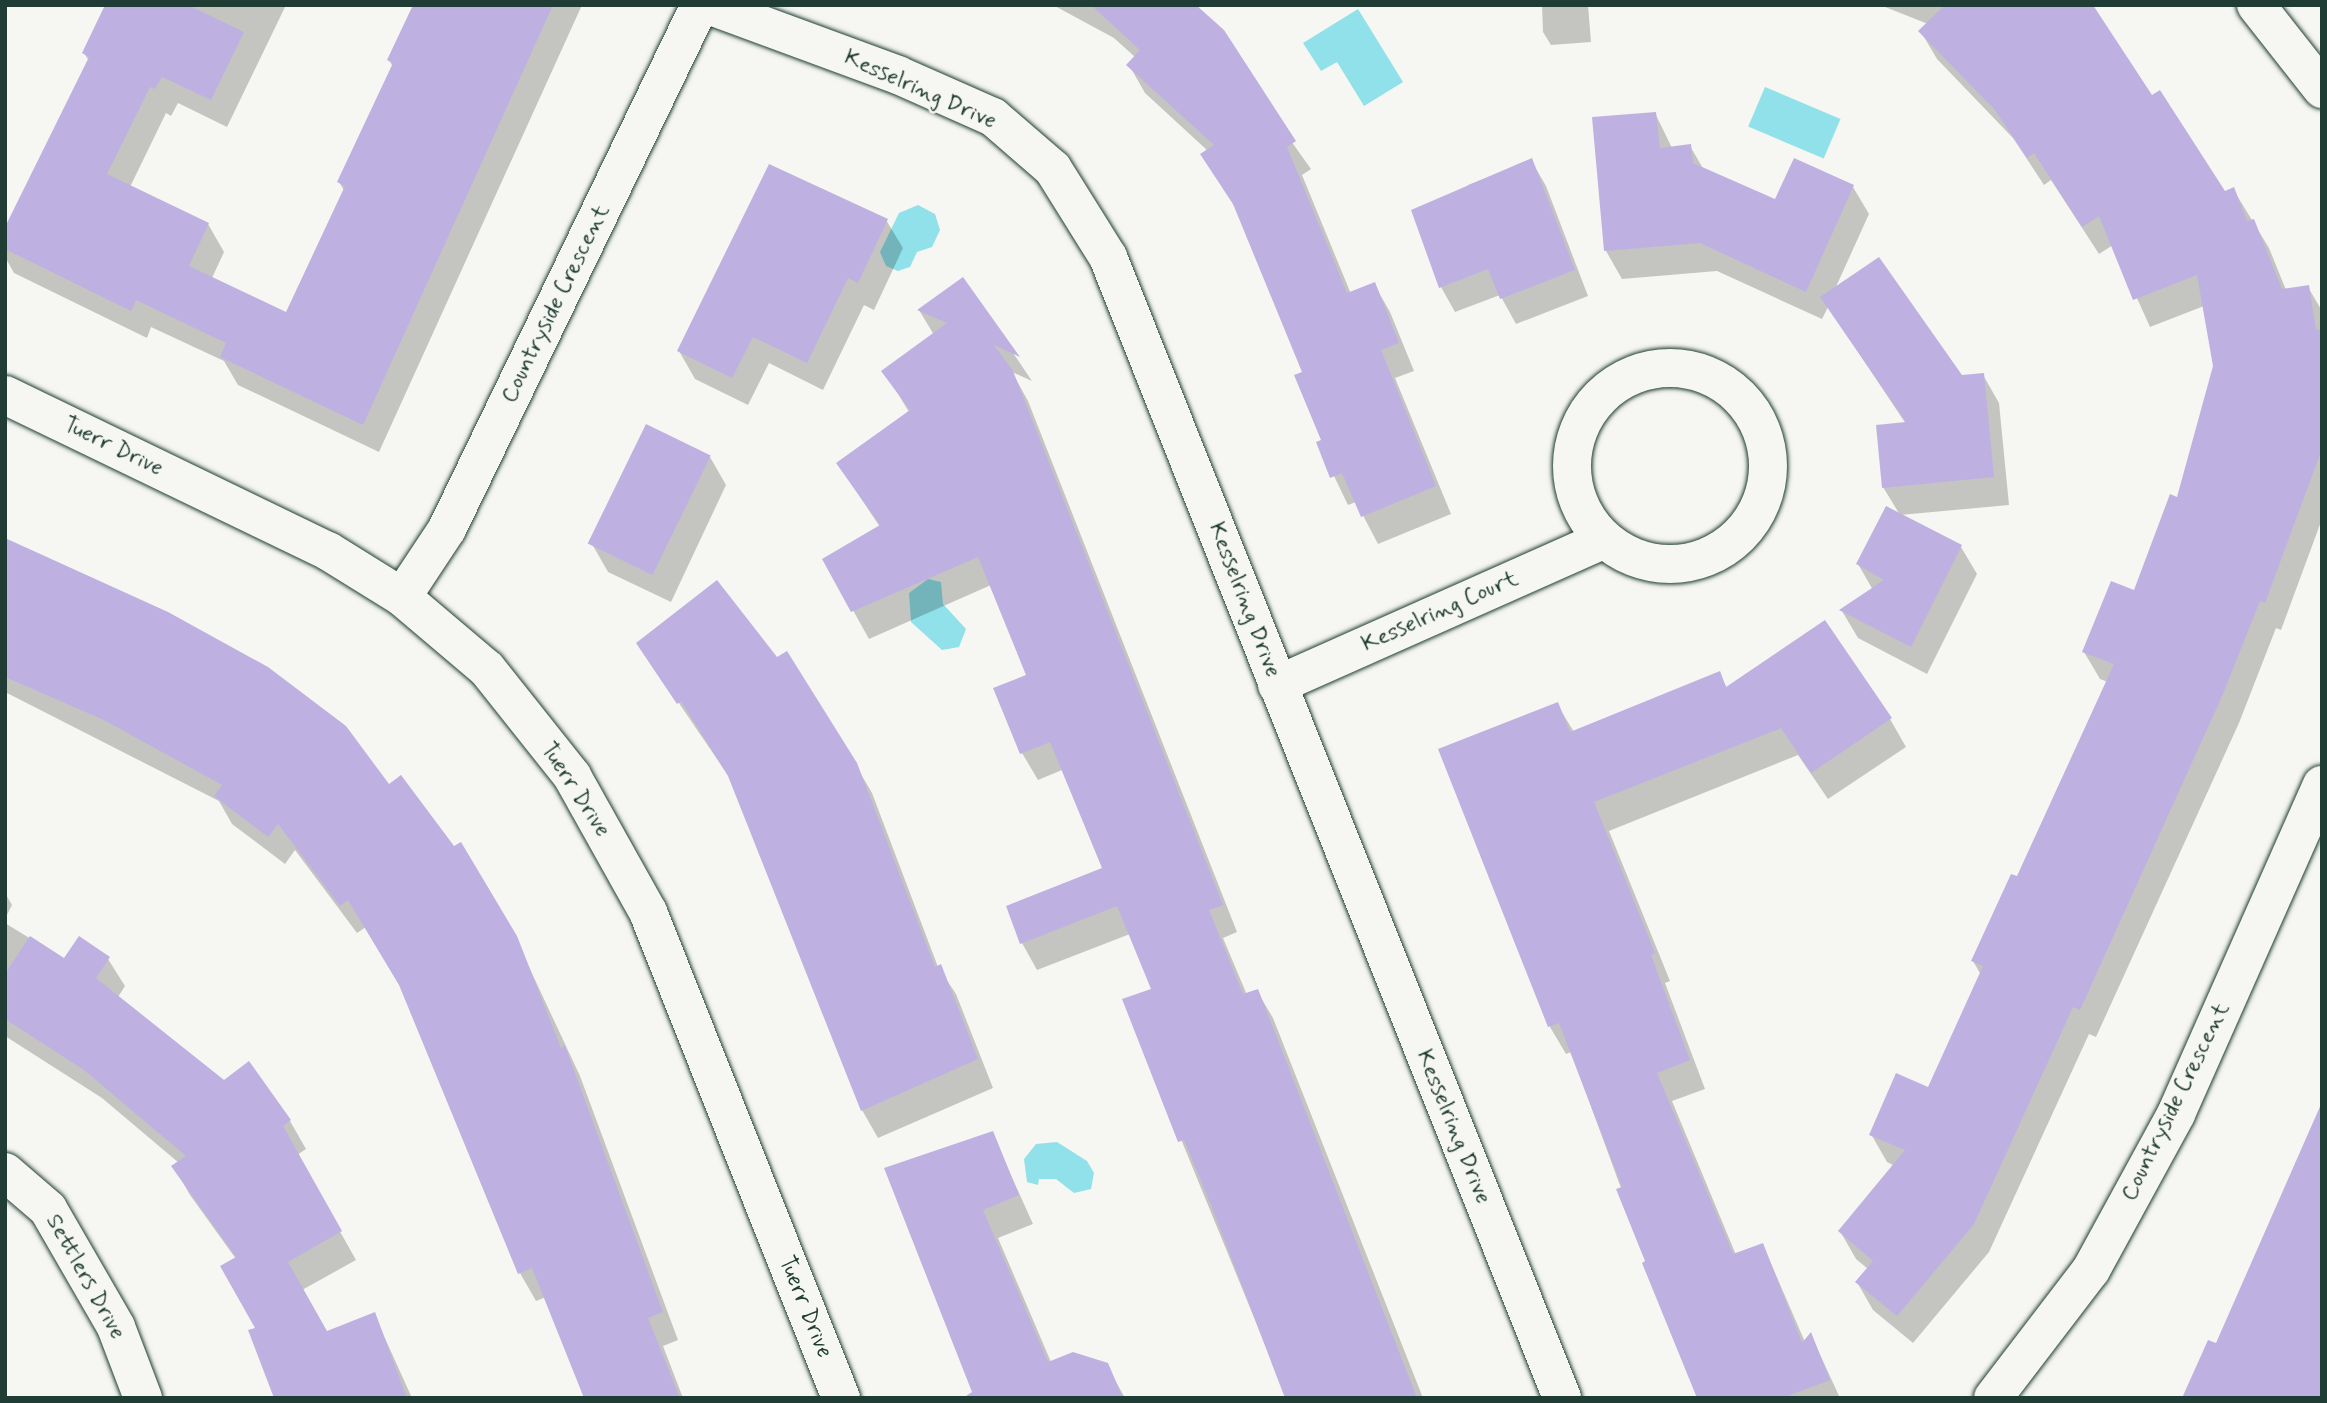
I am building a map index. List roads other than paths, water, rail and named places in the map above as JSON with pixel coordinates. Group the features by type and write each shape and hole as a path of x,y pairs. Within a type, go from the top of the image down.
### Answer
{"street":[{"name":"Countryside Crescent","path":"402,597 447,529 700,5"},
{"name":"Kesselring Drive","path":"708,5 898,75 993,117 1053,169 1108,257 1562,1398"},
{"path":"2256,5 2322,89"},
{"path":"1664,367 1696,371 1726,384 1749,407 1764,436 1768,468 1763,500 1746,528 1722,549 1692,561 1660,564 1629,555 1603,540 1582,511 1572,480 1573,447 1584,417 1604,391 1632,374 1664,367"},
{"name":"Tuerr Drive","path":"5,395 328,551 402,597 487,669 572,776 648,912 841,1398"},
{"name":"Kesselring Court","path":"1277,685 1603,540"},
{"name":"Countryside Crescent","path":"1993,1398 2091,1270 2169,1126 2322,785"},
{"name":"Settlers Drive","path":"5,1171 48,1209 116,1327 143,1398"}],"water":[{"path":"1358,9 1403,82 1364,106 1337,62 1321,71 1303,43"},
{"path":"1765,87 1840,119 1824,159 1748,127"},
{"path":"918,205 935,214 940,230 932,247 917,252 910,267 898,271 886,266 880,252 899,213"},
{"path":"928,579 941,582 943,604 966,629 959,647 942,650 911,622 909,593"},
{"path":"1057,1142 1087,1161 1094,1173 1091,1189 1074,1193 1056,1179 1039,1179 1038,1185 1027,1182 1024,1159 1036,1144"}]}
